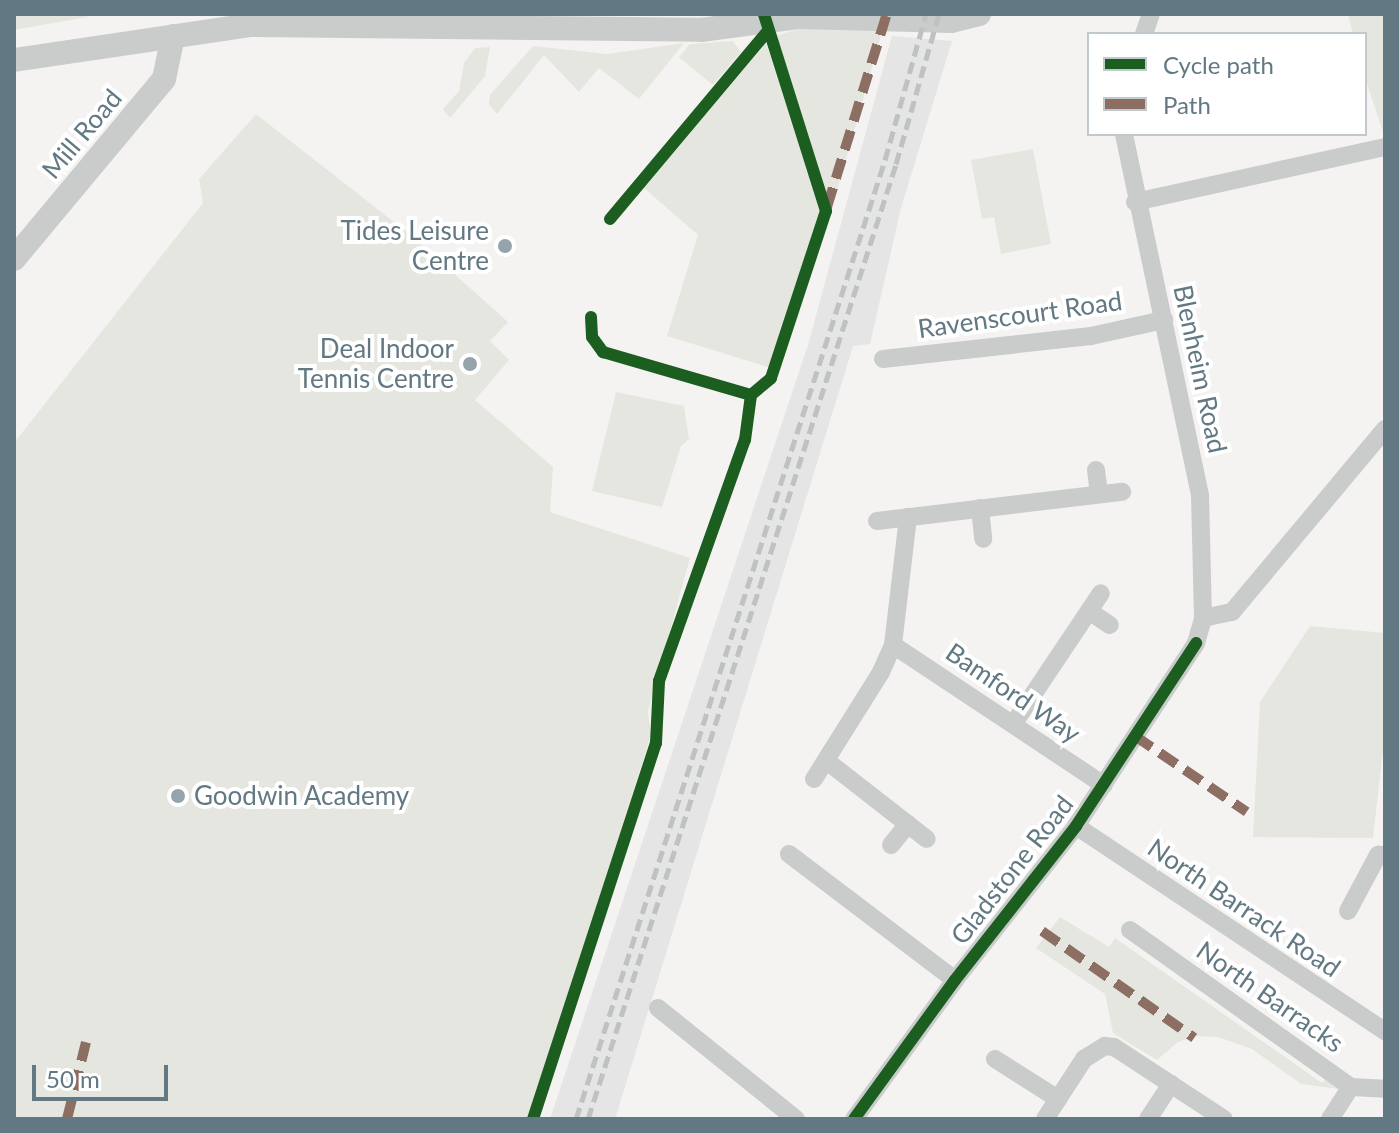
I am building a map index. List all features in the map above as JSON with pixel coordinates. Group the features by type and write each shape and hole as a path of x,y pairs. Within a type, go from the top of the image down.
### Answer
{"street":[{"path":"14,60 173,36 253,20 686,30 800,17 910,17 951,21 979,14"},
{"name":"Mill Road","path":"14,259 164,79 173,36"},
{"name":"Blenheim Road","path":"1124,136 1135,202 1164,320 1200,495 1203,618"},
{"path":"1135,202 1385,147"},
{"name":"Ravenscourt Road","path":"883,359 1091,336 1164,320"},
{"path":"1203,618 1232,612 1385,429"},
{"path":"1096,470 1099,494"},
{"path":"877,521 1122,492"},
{"path":"980,508 983,539"},
{"path":"814,779 828,762 893,645 908,517"},
{"path":"1014,723 1101,593"},
{"path":"1089,611 1110,625"},
{"name":"Gladstone Road","path":"854,1119 955,980 1076,826 1196,643 1203,618"},
{"name":"Bamford Way","path":"893,645 1104,785"},
{"path":"828,762 927,839"},
{"path":"891,845 908,824"},
{"name":"North Barrack Road","path":"1076,826 1385,1031"},
{"name":"Gladstone Road","path":"789,854 955,980"},
{"path":"1348,911 1378,855 1385,855"},
{"name":"North Barracks","path":"1130,930 1351,1087 1385,1089"},
{"path":"658,1008 796,1119"},
{"path":"1045,1119 1099,1046 1114,1047 1224,1119"},
{"path":"995,1059 1058,1099"},
{"path":"1148,1119 1171,1084"},
{"path":"1330,1119 1351,1087"}],"shaded area":[{"path":"14,14 86,14 87,17 14,30"},
{"path":"1348,14 1385,14 1385,138 1367,84 1367,32 1352,32"},
{"path":"799,29 883,29 831,212 772,37"},
{"path":"892,36 952,41 901,208 870,344 853,346 615,1119 550,1119 808,345"},
{"path":"733,41 741,52 713,85 679,57 690,44"},
{"path":"684,43 639,99 599,68 579,92 544,55 497,114 489,104 490,95 533,46 607,54"},
{"path":"766,43 822,218 817,218 771,368 667,336 698,235 644,188"},
{"path":"490,47 485,76 450,118 443,109 459,91 464,63 475,48"},
{"path":"256,114 413,237 508,322 490,341 509,360 475,400 553,467 550,512 690,558 648,711 651,735 529,1119 14,1119 14,443 203,203 199,179"},
{"path":"1033,149 1051,244 1001,254 994,217 982,219 971,160"},
{"path":"616,392 684,406 689,439 681,446 662,507 592,491"},
{"path":"1310,626 1385,633 1385,732 1373,838 1253,837 1260,702"},
{"path":"1060,917 1109,947 1115,938 1322,1083 1329,1075 1339,1089 1301,1084 1252,1049 1218,1037 1195,1036 1178,1042 1157,1060 1113,1033 1105,994 1036,948"}],"railway":[{"path":"576,1119 885,160 926,14"},
{"path":"588,1119 896,164 939,14"}],"marked path":[{"path":"827,207 886,16"},
{"path":"1135,736 1247,812"},
{"path":"1042,931 1194,1038"},
{"path":"67,1119 86,1042"}],"cycle path":[{"path":"533,1119 656,743 659,681 745,440 751,395 771,378 826,211 764,14"},
{"path":"610,219 768,31"},
{"path":"591,317 592,337 603,352 751,395"},
{"path":"854,1119 955,980 1076,826 1196,643"}],"place":[{"name":"Tides Leisure Centre","path":"505,246"},
{"name":"Deal Indoor Tennis Centre","path":"470,364"},
{"name":"Goodwin Academy","path":"178,796"}]}
